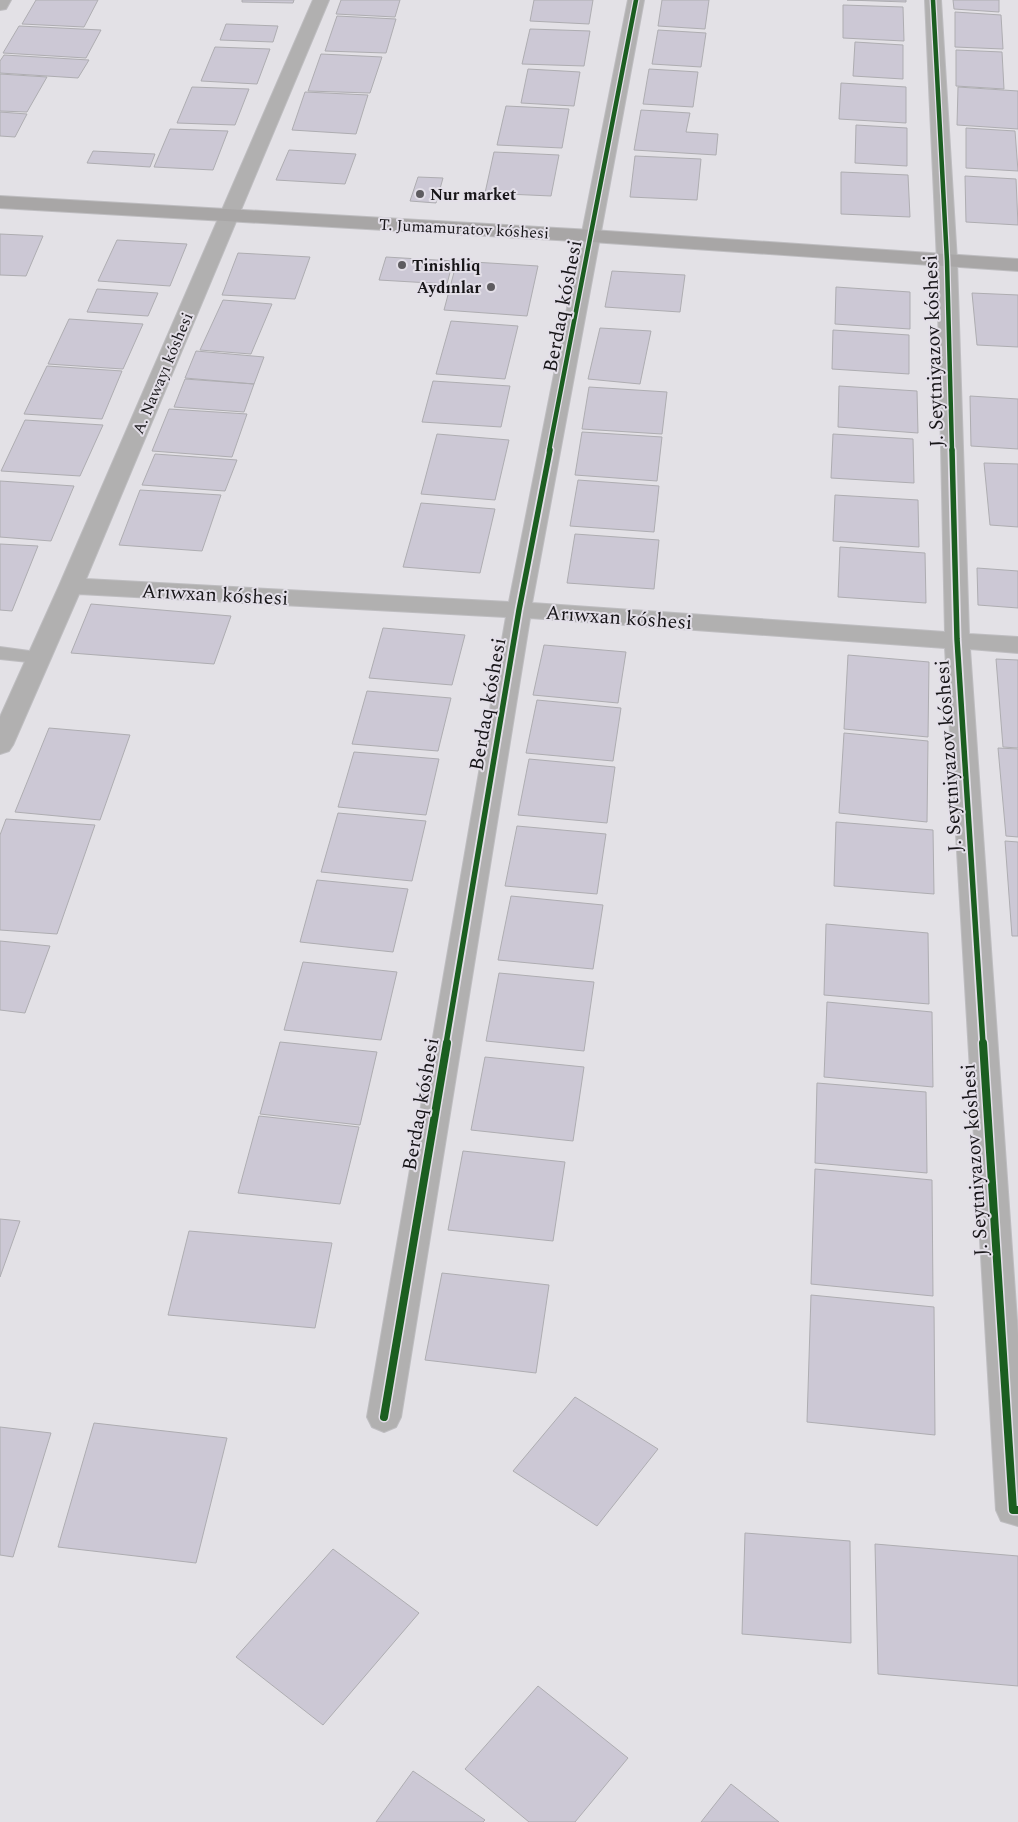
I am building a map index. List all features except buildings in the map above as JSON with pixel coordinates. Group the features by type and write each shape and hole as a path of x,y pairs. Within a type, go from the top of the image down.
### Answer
{"main road":[{"name":"T. Jumamuratov kóshesi","path":"0,202 592,236 1018,265"}],"street":[{"path":"0,5 3,0"},
{"name":"A. Nawayı kóshesi","path":"0,745 71,586 322,0"},
{"name":"Berdaq kóshesi","path":"384,1417 519,610 636,0"},
{"name":"J. Seytniyazov kóshesi","path":"933,0 947,261 957,639 1016,1510"},
{"name":"Arıwxan kóshesi","path":"71,586 519,610 957,639 1018,645"}],"lane":[{"path":"0,653 38,657"}],"cycle path":[{"path":"384,1417 519,610 636,0"},
{"path":"933,0 947,261 957,639 1013,1510 1018,1510"}],"place":[{"name":"Nur market","path":"420,194"},
{"name":"Tinishliq","path":"402,265"},
{"name":"Aydınlar","path":"491,287"}]}
